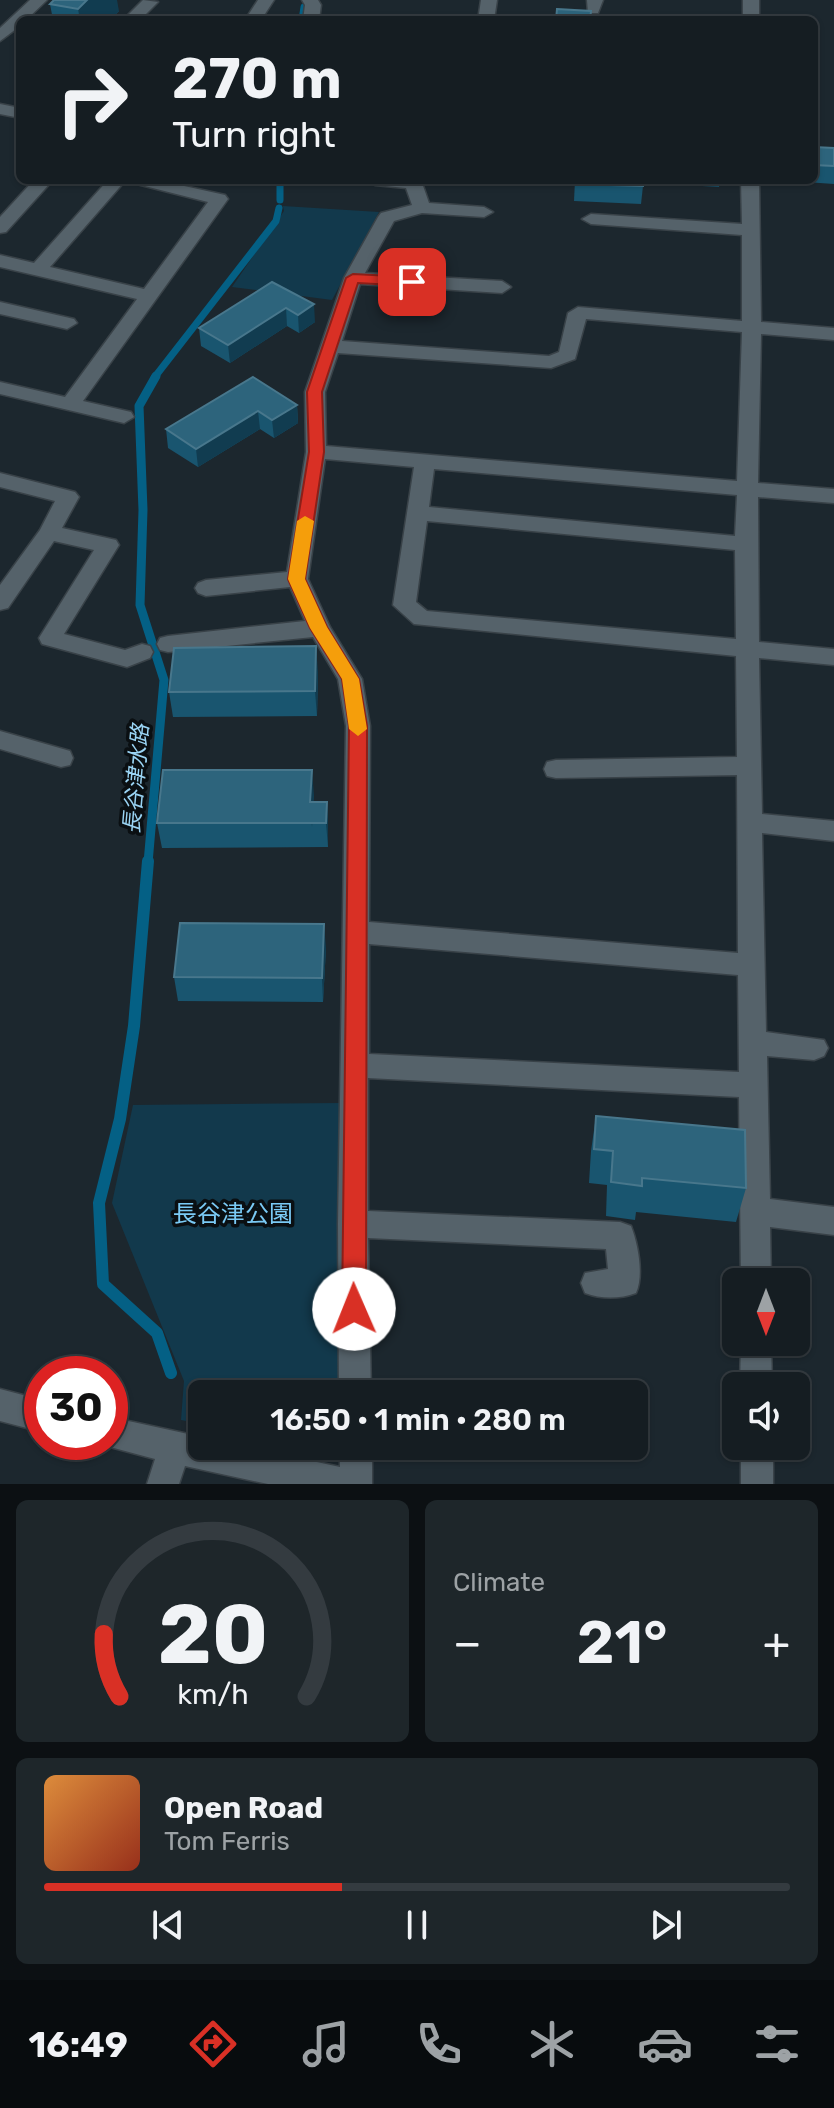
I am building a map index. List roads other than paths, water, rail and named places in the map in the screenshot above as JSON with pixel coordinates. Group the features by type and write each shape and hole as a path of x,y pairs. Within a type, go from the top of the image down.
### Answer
{"street":[{"path":"22,16 39,0"},
{"path":"135,16 150,2"},
{"path":"0,36 16,21"},
{"path":"0,228 40,184"},
{"path":"38,270 113,184"},
{"path":"414,184 422,208"},
{"path":"750,184 752,328 746,544 756,1268"},
{"path":"70,404 219,199 188,185"},
{"path":"0,200 20,205"},
{"path":"355,1380 353,1224 358,726 350,679 319,628 297,579 316,452 315,392 353,278 387,217 422,208 484,212"},
{"path":"591,219 750,230"},
{"path":"0,261 148,296"},
{"path":"353,278 502,287"},
{"path":"0,308 67,323"},
{"path":"328,346 551,362 568,355 578,313 834,334"},
{"path":"0,388 124,417"},
{"path":"316,452 834,496"},
{"path":"425,461 404,605 422,618 834,657"},
{"path":"0,480 68,497 49,533 0,602"},
{"path":"418,513 746,544"},
{"path":"49,533 108,545 50,638 127,659 142,652"},
{"path":"206,588 297,579"},
{"path":"168,644 319,628"},
{"path":"0,740 61,758"},
{"path":"556,769 748,766"},
{"path":"749,822 834,831"},
{"path":"356,932 751,965"},
{"path":"754,1043 814,1048"},
{"path":"356,1065 755,1085"},
{"path":"755,1211 834,1221"},
{"path":"353,1224 620,1236 625,1283 596,1283"},
{"path":"0,1405 24,1411"},
{"path":"128,1438 342,1484"},
{"path":"163,1484 174,1449"},
{"path":"356,1460 356,1484"},
{"path":"757,1460 757,1484"}],"waterway":[{"name":"長谷津水路","path":"303,16 304,7"},
{"name":"長谷津水路","path":"280,184 280,200"},
{"name":"長谷津水路","path":"154,378 276,221 279,208"},
{"name":"長谷津水路","path":"148,863 164,680 140,605 143,510 139,406 156,376"},
{"name":"長谷津水路","path":"148,861 134,1026 120,1119 99,1203 103,1284 157,1333 171,1373"}],"park label":[{"name":"長谷津公園","path":"233,1214"}]}
